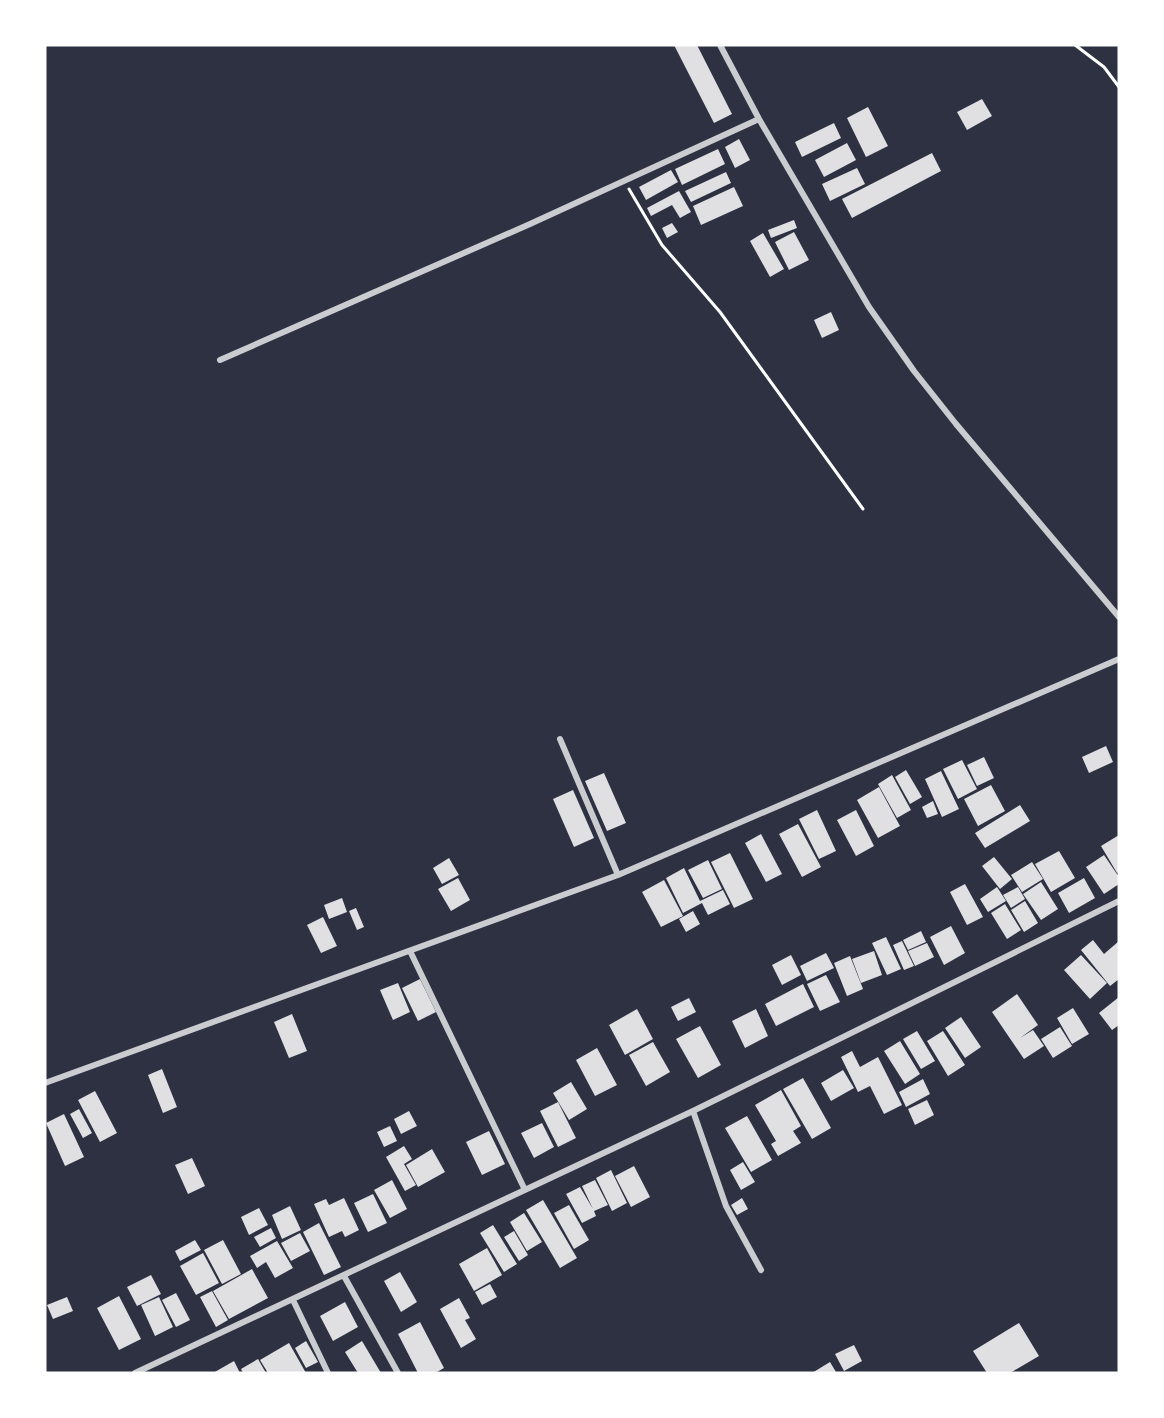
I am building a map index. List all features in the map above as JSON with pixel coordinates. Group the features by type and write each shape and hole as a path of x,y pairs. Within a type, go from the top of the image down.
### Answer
{"street":[{"path":"720,45 759,119 868,307 956,424 1119,617"},
{"path":"220,360 530,224 759,119"},
{"path":"45,1083 618,875 1119,659"},
{"path":"560,739 618,875"},
{"path":"135,1373 693,1111 1119,901"},
{"path":"410,951 525,1190"},
{"path":"693,1111 726,1206 761,1270"},
{"path":"344,1276 398,1373"},
{"path":"293,1300 328,1373"}],"path":[{"path":"1076,45 1104,67 1119,87"},
{"path":"624,180 662,245 720,312 863,509"}],"building":[{"path":"674,45 697,45 732,114 714,123"},
{"path":"982,99 992,116 967,130 957,112"},
{"path":"868,107 888,146 866,157 847,118"},
{"path":"834,123 841,138 802,157 795,142"},
{"path":"739,139 750,160 735,168 725,147"},
{"path":"847,143 856,160 824,177 815,160"},
{"path":"718,149 725,164 682,185 675,169"},
{"path":"932,153 941,171 852,218 842,199"},
{"path":"857,168 865,184 830,201 822,184"},
{"path":"671,170 678,182 646,200 639,187"},
{"path":"726,172 731,183 691,202 685,191"},
{"path":"734,187 743,206 701,225 693,206"},
{"path":"679,191 691,212 680,218 672,205 651,216 647,208"},
{"path":"794,220 797,228 771,238 768,230"},
{"path":"672,223 678,232 667,238 662,228"},
{"path":"794,232 809,260 789,270 775,242"},
{"path":"763,233 784,269 770,277 750,241"},
{"path":"831,312 839,330 822,338 814,320"},
{"path":"1106,746 1113,762 1089,773 1082,757"},
{"path":"984,757 994,778 977,786 967,765"},
{"path":"962,760 977,789 958,799 943,769"},
{"path":"906,770 922,797 910,804 895,777"},
{"path":"941,771 959,809 942,817 925,779"},
{"path":"604,773 626,823 607,831 585,781"},
{"path":"892,775 911,810 897,818 878,784"},
{"path":"991,785 1005,811 978,826 964,799"},
{"path":"879,787 900,826 878,838 857,800"},
{"path":"573,790 594,838 574,847 553,799"},
{"path":"933,801 938,814 927,818 922,807"},
{"path":"1020,805 1030,821 985,848 975,833"},
{"path":"817,810 836,851 819,859 799,819"},
{"path":"856,810 874,846 856,856 837,820"},
{"path":"798,824 821,867 802,877 779,834"},
{"path":"761,834 782,874 766,882 745,843"},
{"path":"1119,835 1119,871 1117,873 1101,846"},
{"path":"1059,851 1075,878 1051,892 1035,864"},
{"path":"730,853 753,899 734,908 711,862"},
{"path":"1104,855 1119,877 1119,884 1104,894 1086,867"},
{"path":"994,857 1012,879 1000,889 982,866"},
{"path":"449,858 459,875 442,884 433,868"},
{"path":"708,860 722,889 703,898 688,870"},
{"path":"1032,862 1043,879 1022,892 1011,875"},
{"path":"684,868 700,901 723,890 730,904 708,915 702,903 683,913 666,878"},
{"path":"458,878 470,900 451,911 438,889"},
{"path":"1084,878 1095,898 1069,913 1058,893"},
{"path":"664,880 683,916 661,927 642,892"},
{"path":"1041,882 1058,909 1041,920 1023,894"},
{"path":"965,884 983,917 967,925 950,892"},
{"path":"997,887 1006,901 988,912 980,899"},
{"path":"1018,887 1025,899 1011,908 1003,895"},
{"path":"342,898 347,912 329,919 324,905"},
{"path":"1025,901 1038,923 1024,932 1011,910"},
{"path":"1005,904 1021,930 1007,939 991,913"},
{"path":"356,908 364,927 357,930 349,911"},
{"path":"693,911 700,924 686,932 679,919"},
{"path":"323,917 337,946 321,953 307,925"},
{"path":"951,926 965,953 944,965 930,937"},
{"path":"921,931 926,942 908,950 903,940"},
{"path":"886,937 901,969 887,975 872,943"},
{"path":"1093,940 1104,954 1119,941 1119,979 1110,986 1081,950"},
{"path":"902,941 914,966 904,970 893,945"},
{"path":"927,943 934,957 915,966 908,951"},
{"path":"874,951 882,975 861,983 852,959"},
{"path":"826,953 834,968 807,981 800,966"},
{"path":"791,955 801,975 782,985 772,965"},
{"path":"1081,955 1107,983 1090,999 1064,970"},
{"path":"850,956 863,989 847,996 834,963"},
{"path":"826,975 840,1002 820,1011 807,984"},
{"path":"420,979 436,1012 418,1021 402,988"},
{"path":"398,983 410,1012 393,1020 380,990"},
{"path":"803,984 814,1007 776,1026 765,1004"},
{"path":"1017,994 1038,1025 1020,1038 1033,1030 1044,1046 1024,1059 992,1012"},
{"path":"1119,997 1119,1025 1112,1030 1099,1013"},
{"path":"689,998 696,1012 678,1021 671,1007"},
{"path":"1073,1008 1089,1034 1072,1044 1057,1018"},
{"path":"637,1009 653,1039 625,1055 609,1025"},
{"path":"756,1009 768,1036 745,1048 732,1021"},
{"path":"292,1014 307,1051 289,1058 274,1022"},
{"path":"961,1017 981,1047 965,1058 945,1028"},
{"path":"700,1026 721,1065 698,1078 676,1039"},
{"path":"1060,1027 1072,1046 1053,1058 1041,1039"},
{"path":"917,1031 935,1061 921,1069 903,1039"},
{"path":"943,1031 965,1065 948,1076 927,1041"},
{"path":"900,1041 920,1074 905,1084 884,1051"},
{"path":"653,1042 670,1072 646,1086 629,1055"},
{"path":"597,1048 617,1085 595,1096 576,1060"},
{"path":"852,1051 860,1067 878,1057 902,1105 884,1114 870,1086 858,1092 841,1057"},
{"path":"162,1069 177,1107 163,1113 148,1075"},
{"path":"843,1070 854,1088 831,1101 821,1083"},
{"path":"803,1078 831,1128 812,1139 783,1089"},
{"path":"923,1079 930,1094 906,1107 899,1092"},
{"path":"571,1082 587,1109 569,1120 553,1093"},
{"path":"781,1090 801,1126 793,1131 801,1143 778,1156 771,1144 776,1141 755,1105"},
{"path":"95,1091 117,1133 100,1142 78,1100"},
{"path":"927,1100 934,1115 915,1125 908,1109"},
{"path":"558,1102 576,1138 558,1147 540,1111"},
{"path":"79,1109 92,1133 83,1138 70,1114"},
{"path":"409,1111 417,1126 401,1134 394,1119"},
{"path":"64,1114 84,1157 65,1166 46,1123"},
{"path":"747,1116 772,1160 751,1172 725,1128"},
{"path":"542,1123 554,1147 534,1158 521,1133"},
{"path":"390,1126 397,1141 384,1147 377,1132"},
{"path":"489,1131 505,1164 482,1175 466,1142"},
{"path":"404,1146 412,1159 404,1164 416,1185 405,1191 386,1157"},
{"path":"432,1149 445,1172 418,1187 406,1165"},
{"path":"192,1158 205,1186 188,1194 175,1165"},
{"path":"743,1162 755,1182 741,1190 730,1170"},
{"path":"634,1166 650,1197 631,1207 615,1176"},
{"path":"611,1170 627,1203 612,1211 596,1178"},
{"path":"392,1180 407,1209 390,1218 374,1190"},
{"path":"595,1180 608,1205 594,1211 596,1216 582,1223 566,1194 580,1187 593,1209 582,1186"},
{"path":"373,1194 387,1223 368,1232 354,1203"},
{"path":"344,1198 359,1230 345,1237 342,1231 329,1237 314,1204 326,1199 329,1205"},
{"path":"742,1198 748,1209 737,1215 731,1205"},
{"path":"543,1200 577,1258 560,1268 526,1210"},
{"path":"569,1205 589,1240 574,1249 554,1213"},
{"path":"290,1206 301,1230 282,1239 272,1215"},
{"path":"259,1208 268,1225 249,1235 241,1217"},
{"path":"524,1213 542,1242 527,1251 510,1222"},
{"path":"319,1223 341,1267 324,1275 303,1232"},
{"path":"493,1225 517,1264 504,1272 480,1233"},
{"path":"271,1228 276,1238 260,1247 254,1237"},
{"path":"514,1231 528,1255 519,1261 504,1237"},
{"path":"300,1233 310,1251 291,1261 281,1243"},
{"path":"195,1240 201,1250 180,1261 175,1251"},
{"path":"223,1240 241,1274 222,1284 204,1250"},
{"path":"277,1241 293,1268 275,1278 266,1262 257,1268 250,1256"},
{"path":"487,1248 502,1275 474,1291 459,1264"},
{"path":"203,1253 219,1283 196,1295 180,1266"},
{"path":"252,1269 268,1298 229,1319 213,1291"},
{"path":"400,1272 417,1302 401,1312 384,1281"},
{"path":"151,1275 161,1294 137,1306 127,1287"},
{"path":"490,1284 497,1297 482,1305 475,1292"},
{"path":"212,1291 228,1320 216,1327 200,1297"},
{"path":"176,1293 190,1320 176,1327 162,1300"},
{"path":"119,1296 141,1339 119,1350 97,1308"},
{"path":"67,1297 73,1311 53,1319 47,1305"},
{"path":"159,1297 173,1327 155,1336 141,1305"},
{"path":"459,1298 470,1318 465,1320 476,1339 461,1348 440,1309"},
{"path":"345,1302 358,1327 333,1341 320,1316"},
{"path":"420,1322 444,1368 435,1373 418,1373 398,1334"},
{"path":"1019,1323 1039,1356 1010,1373 987,1373 973,1351"},
{"path":"306,1341 318,1362 306,1368 295,1348"},
{"path":"362,1341 381,1373 358,1373 345,1352"},
{"path":"289,1343 306,1373 268,1373 260,1360"},
{"path":"854,1345 862,1361 844,1371 835,1354"},
{"path":"258,1359 266,1373 243,1373 241,1369"},
{"path":"234,1361 240,1373 213,1373"},
{"path":"830,1362 836,1372 812,1373"}]}
